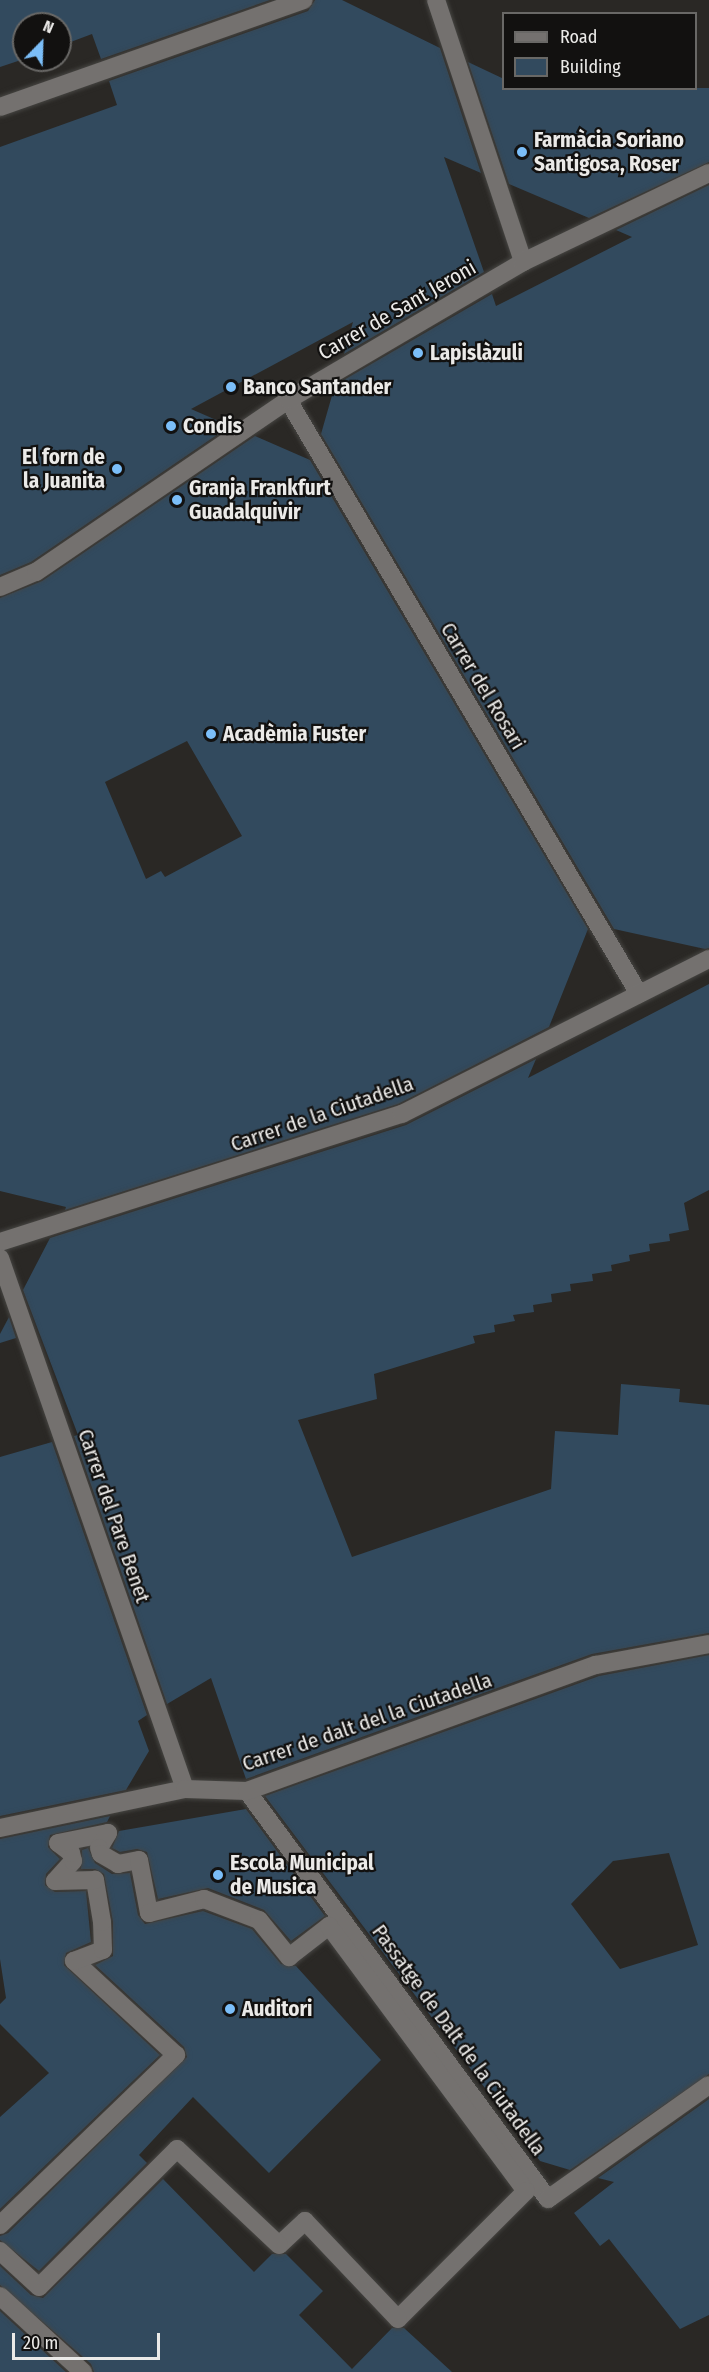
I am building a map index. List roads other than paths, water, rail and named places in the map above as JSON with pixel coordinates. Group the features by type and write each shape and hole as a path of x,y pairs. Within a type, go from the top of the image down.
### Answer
{"street":[{"path":"0,107 304,0"},
{"path":"436,0 523,262"},
{"name":"Carrer de Sant Jeroni","path":"0,587 36,572 288,400 523,262 709,173"},
{"name":"Carrer del Rosari","path":"288,400 639,994"},
{"name":"Carrer de la Ciutadella","path":"0,1242 402,1114 709,959"},
{"name":"Carrer del Pare Benet","path":"0,1258 185,1789"},
{"name":"Carrer de dalt del la Ciutadella","path":"0,1828 185,1789 247,1791 596,1665 709,1644"},
{"name":"Passatge de Dalt de la Ciutadella","path":"247,1791 548,2199 709,2085"},
{"path":"0,2225 176,2055 74,1961 103,1950 102,1922 95,1880 55,1881 73,1861 71,1853 58,1843 108,1833 99,1848 101,1854 118,1864 139,1860 150,1913 204,1899 259,1920 289,1957 329,1926 526,2191 398,2319 305,2221 279,2245 177,2149 39,2287 0,2252"},
{"path":"0,2296 83,2372"}],"place":[{"name":"Farmàcia Soriano Santigosa, Roser","path":"522,152"},
{"name":"Lapislàzuli","path":"418,353"},
{"name":"Banco Santander","path":"231,387"},
{"name":"Condis","path":"171,426"},
{"name":"El forn de la Juanita","path":"117,469"},
{"name":"Granja Frankfurt Guadalquivir","path":"177,500"},
{"name":"Acadèmia Fuster","path":"211,734"},
{"name":"Escola Municipal de Musica","path":"218,1875"},
{"name":"Auditori","path":"230,2009"}]}
